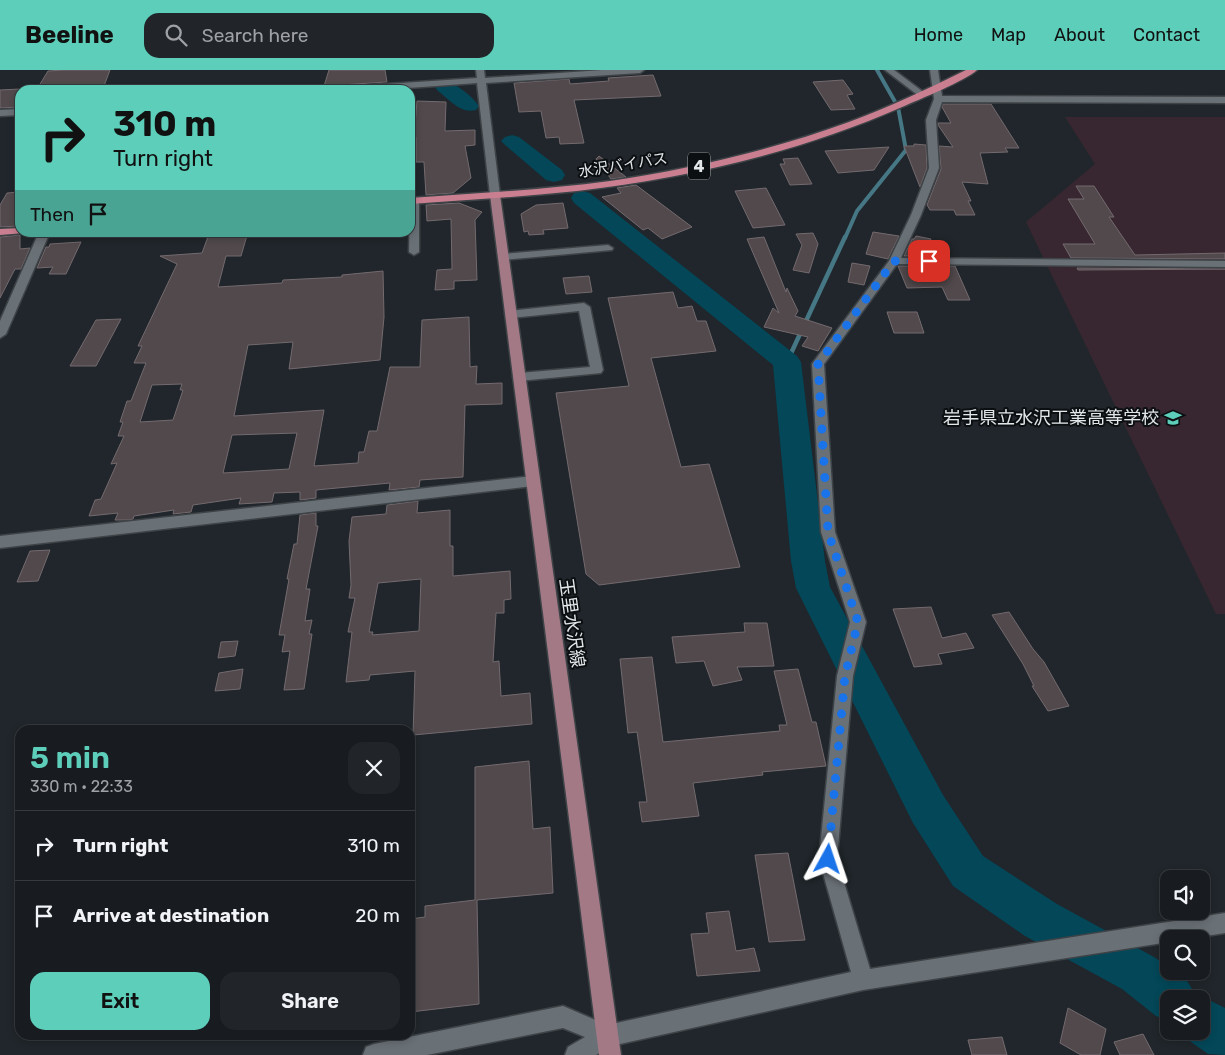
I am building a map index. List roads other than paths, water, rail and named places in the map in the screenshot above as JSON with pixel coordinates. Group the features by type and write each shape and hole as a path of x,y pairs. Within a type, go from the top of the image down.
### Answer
{"highway":[{"name":"水沢バイパス","path":"415,201 578,188 657,176 712,164 789,145 894,108 922,94 937,94 974,70"},
{"path":"0,232 15,231"}],"main road":[{"name":"玉里水沢線","path":"495,195 608,1046"}],"street":[{"path":"463,70 464,82"},
{"path":"415,85 464,82 481,74 640,70"},
{"path":"889,70 922,94"},
{"path":"863,980 828,859 845,676 858,622 828,532 818,364 894,261 916,214 934,168 930,120 937,94 934,70"},
{"path":"481,74 495,195"},
{"path":"937,94 1225,100"},
{"path":"0,114 15,112"},
{"path":"0,334 43,237"},
{"path":"413,237 414,252"},
{"path":"504,257 608,248"},
{"path":"894,261 1225,264"},
{"path":"511,314 584,307 597,370 519,378"},
{"path":"0,542 533,481"},
{"path":"576,1055 863,980 1225,923"},
{"path":"374,1055 563,1017 608,1046"}],"waterway":[{"path":"845,238 857,211 906,150 898,107 877,70"},
{"path":"445,87 469,106"},
{"path":"512,141 554,175"},
{"path":"582,198 787,362 808,561 813,588 928,809 968,871 1041,920 1138,973 1161,990"},
{"path":"787,362 845,237"},
{"path":"1210,1026 1225,1037"}],"place":[{"name":"岩手県立水沢工業高等学校","path":"1173,418"}]}
